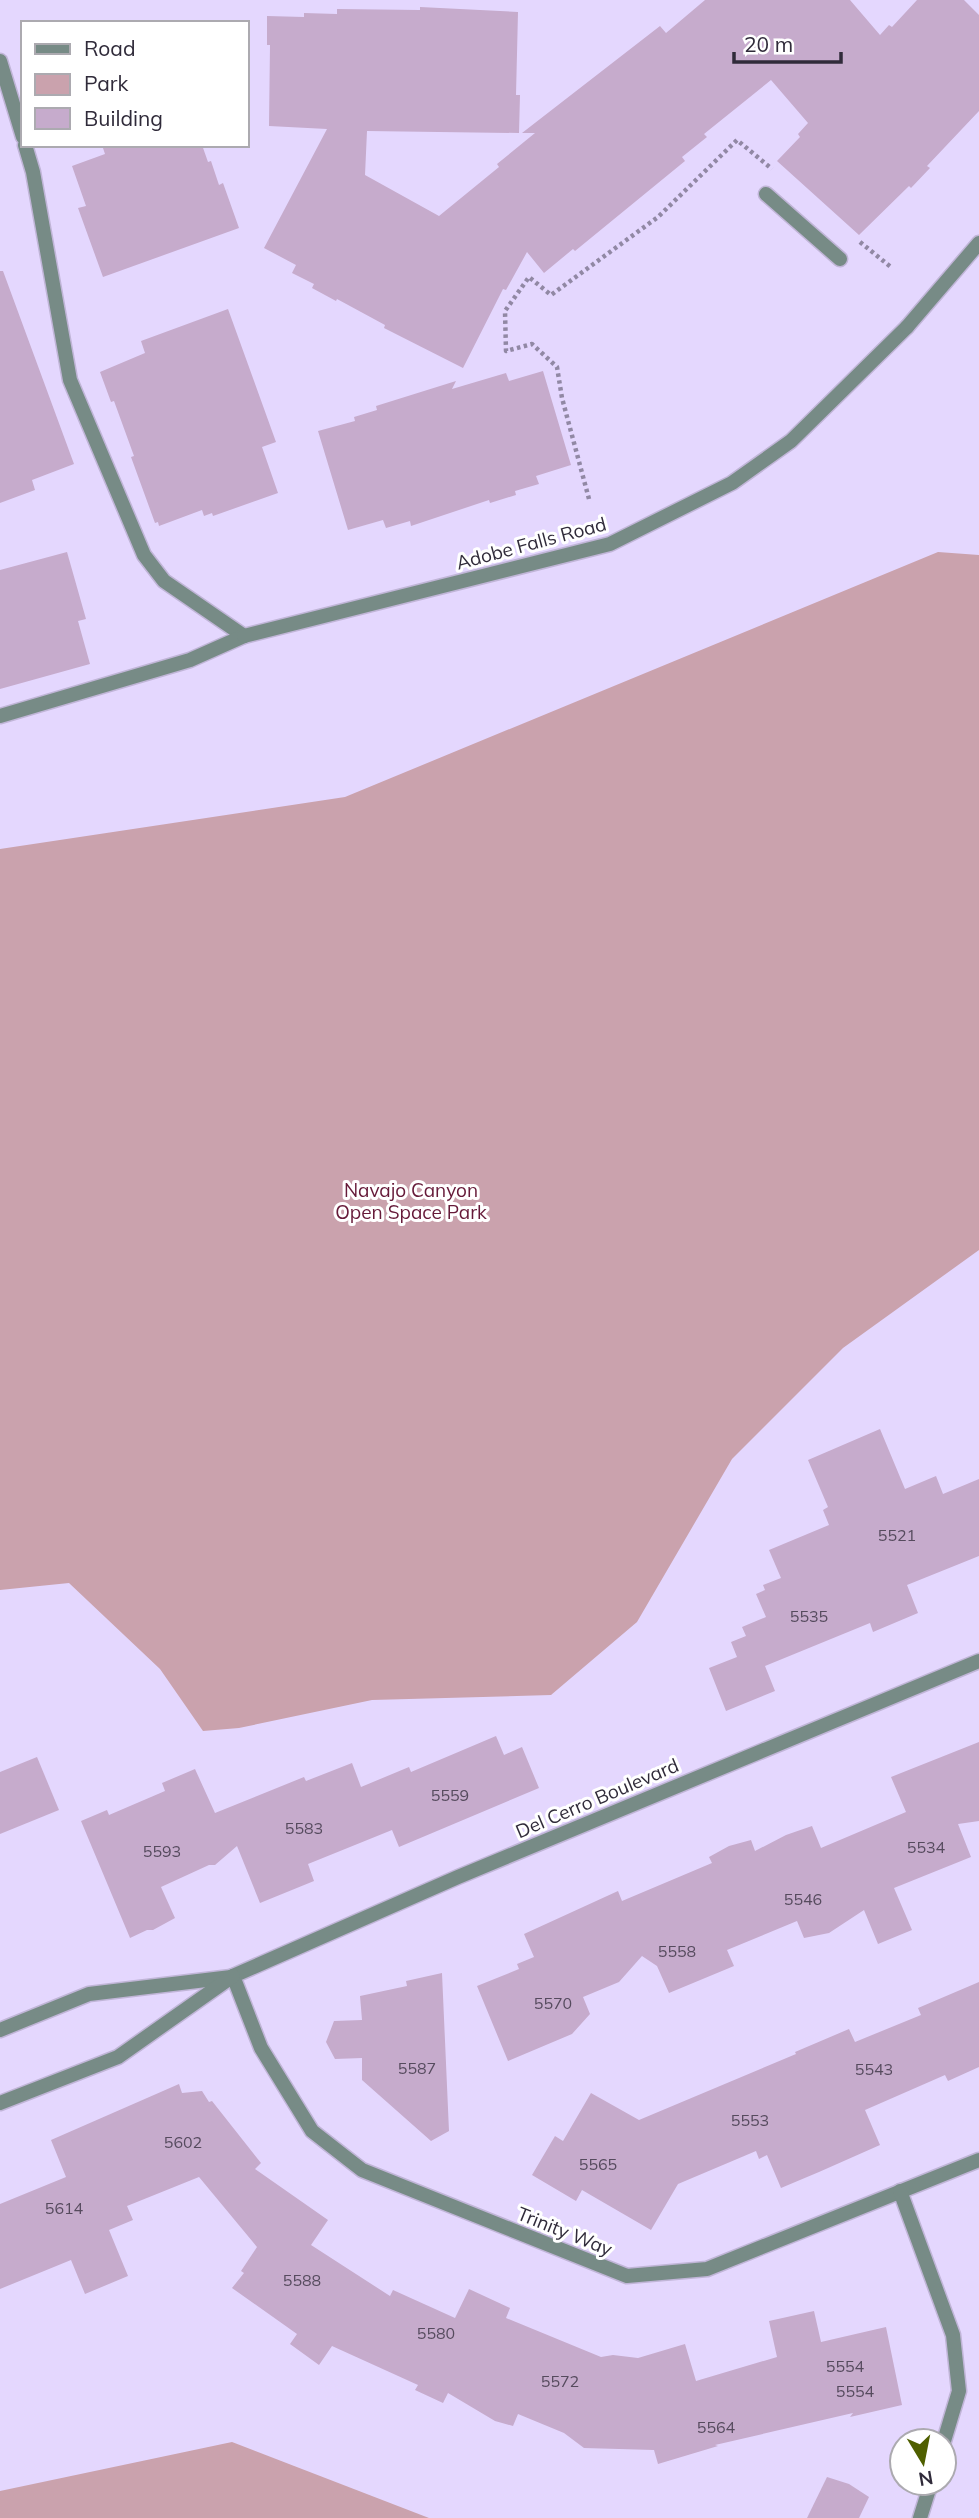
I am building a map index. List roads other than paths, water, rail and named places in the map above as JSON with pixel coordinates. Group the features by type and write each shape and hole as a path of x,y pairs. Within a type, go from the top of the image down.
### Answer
{"street":[{"path":"0,61 21,126"},
{"path":"28,147 70,380 144,555 164,581 244,636"},
{"path":"766,194 840,259"},
{"name":"Adobe Falls Road","path":"0,716 190,660 244,636 610,544 732,483 791,440 908,327 979,243"},
{"name":"Del Cerro Boulevard","path":"0,2103 118,2057 233,1976 458,1877 979,1661"},
{"name":"Del Cerro Boulevard","path":"0,2030 89,1994 233,1976"},
{"name":"Trinity Way","path":"233,1976 261,2048 312,2131 362,2171 627,2276 708,2269 979,2160"},
{"path":"901,2191 953,2334 959,2391 948,2427"},
{"path":"920,2518 927,2497"}],"park label":[{"name":"Navajo Canyon Open Space Park","path":"411,1201"}]}
